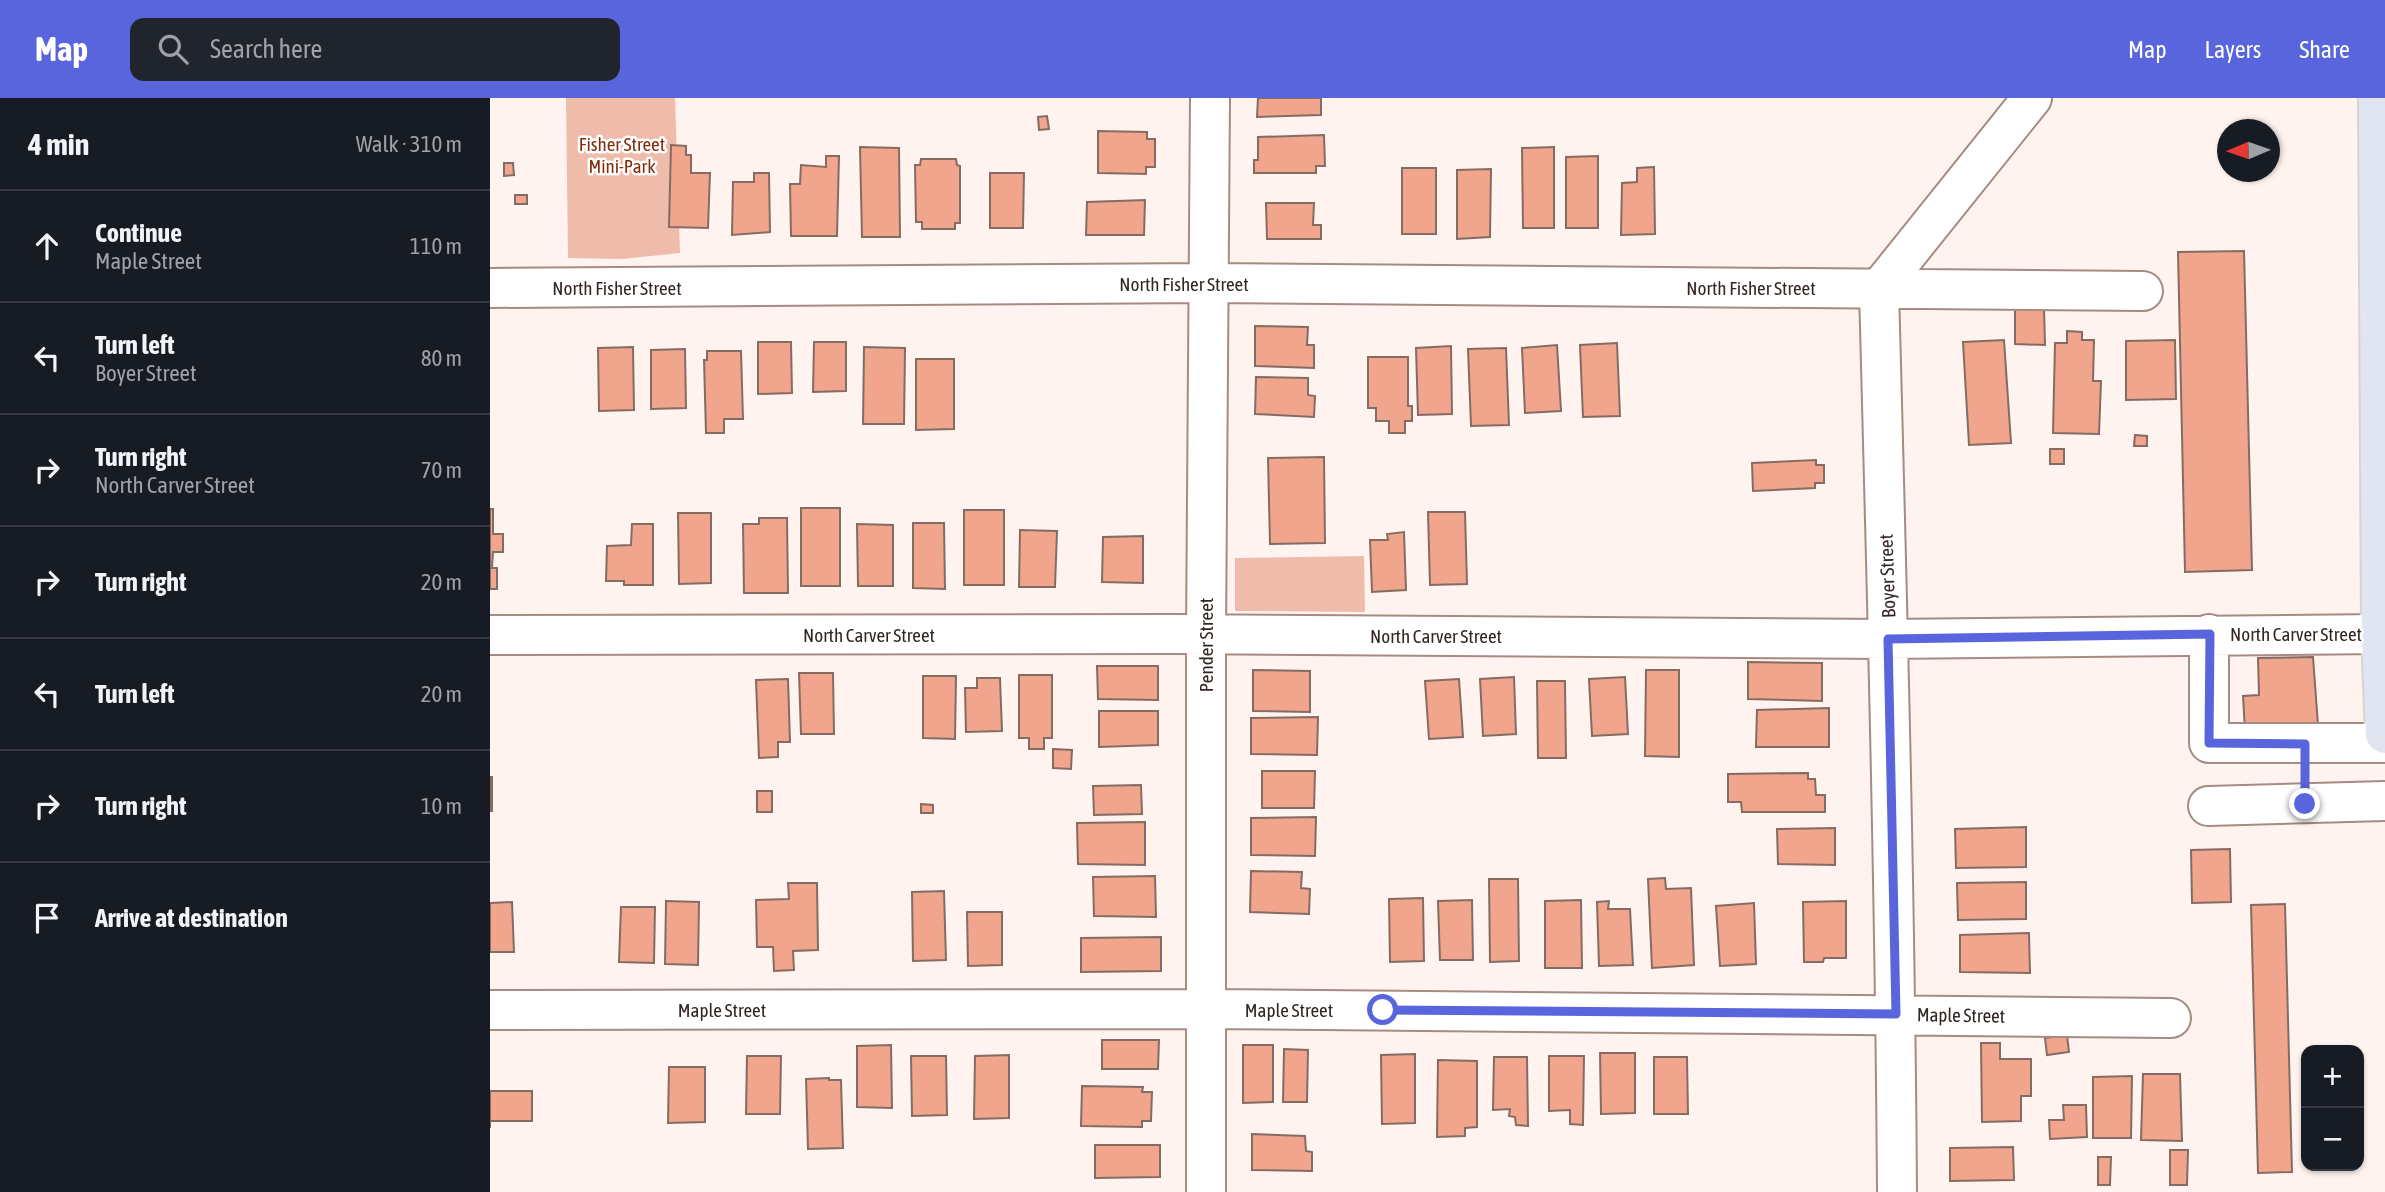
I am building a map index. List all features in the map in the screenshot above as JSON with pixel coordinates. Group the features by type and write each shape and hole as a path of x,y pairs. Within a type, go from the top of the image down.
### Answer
{"main road":[{"path":"2378,98 2381,634 2385,734"}],"street":[{"name":"Pender Street","path":"1206,1192 1210,98"},
{"path":"1879,289 2032,98"},
{"name":"North Fisher Street","path":"490,288 1209,283 2143,292"},
{"name":"Boyer Street","path":"1879,289 1896,1014 1897,1192"},
{"path":"2210,634 2209,743 2385,743"},
{"name":"North Carver Street","path":"490,635 1888,639 2381,634"},
{"path":"2305,744 2305,804"},
{"path":"2207,806 2385,801"},
{"name":"Maple Street","path":"490,1010 1207,1009 2171,1018"}],"green space":[{"name":"Fisher Street Mini-Park","path":"566,98 675,98 680,253 622,259 568,258"},
{"path":"1364,556 1365,612 1235,611 1235,558"}],"building":[{"path":"1258,98 1321,98 1321,115 1257,117"},
{"path":"1047,116 1049,129 1039,130 1038,117"},
{"path":"1098,131 1147,132 1147,139 1155,139 1155,167 1146,167 1146,174 1098,173"},
{"path":"1324,135 1325,166 1316,166 1316,173 1254,173 1254,160 1258,160 1258,137"},
{"path":"671,145 686,146 686,155 691,155 691,173 710,173 708,228 669,227"},
{"path":"860,147 899,148 900,237 862,237"},
{"path":"1554,147 1554,228 1523,228 1522,148"},
{"path":"826,156 839,156 837,236 791,236 790,184 800,184 801,165 826,167"},
{"path":"1598,156 1598,228 1566,228 1566,157"},
{"path":"921,159 956,159 957,165 960,166 960,223 955,223 955,229 922,229 922,222 916,222 915,165 920,165"},
{"path":"504,163 513,163 514,175 504,176"},
{"path":"1654,167 1655,234 1621,235 1622,183 1637,182 1637,168"},
{"path":"1402,168 1436,168 1436,234 1402,234"},
{"path":"1491,169 1490,237 1457,239 1457,170"},
{"path":"754,173 769,173 770,232 732,235 733,182 754,182"},
{"path":"990,173 1024,173 1023,228 990,228"},
{"path":"515,195 527,195 527,204 515,204"},
{"path":"1145,200 1144,235 1086,235 1087,202"},
{"path":"1266,203 1314,203 1313,225 1321,225 1321,239 1267,239"},
{"path":"2244,251 2252,570 2185,572 2178,252"},
{"path":"2015,308 2044,308 2045,345 2015,344"},
{"path":"1255,326 1308,327 1307,345 1314,345 1314,368 1255,366"},
{"path":"2067,331 2082,332 2082,340 2094,340 2093,381 2101,381 2099,434 2053,433 2055,343 2067,343"},
{"path":"2004,340 2011,443 1969,445 1963,342"},
{"path":"2175,340 2176,399 2126,400 2126,341"},
{"path":"758,342 791,342 792,393 758,394"},
{"path":"814,342 846,342 846,391 813,392"},
{"path":"1617,343 1620,416 1583,417 1580,345"},
{"path":"1557,345 1561,411 1525,413 1522,348"},
{"path":"1451,346 1452,414 1418,415 1416,348"},
{"path":"633,347 634,410 599,411 598,348"},
{"path":"864,347 905,348 904,424 863,424"},
{"path":"1506,348 1509,425 1471,426 1468,349"},
{"path":"685,349 686,408 651,409 651,350"},
{"path":"707,351 741,351 743,419 724,419 724,433 706,433 704,360 707,360"},
{"path":"1368,357 1408,357 1408,406 1412,406 1412,421 1405,421 1405,433 1389,433 1389,421 1376,421 1376,408 1368,408"},
{"path":"916,359 954,359 954,429 916,430"},
{"path":"1256,377 1308,378 1308,395 1315,396 1314,417 1255,414"},
{"path":"2135,435 2147,436 2147,446 2134,446"},
{"path":"2050,449 2064,449 2064,464 2050,464"},
{"path":"1324,457 1325,543 1270,544 1268,458"},
{"path":"1816,460 1816,465 1824,465 1824,483 1815,483 1815,488 1753,491 1752,463"},
{"path":"801,508 840,508 840,586 801,586"},
{"path":"490,509 493,509 493,534 503,534 503,552 493,552 492,568 497,568 497,589 490,589"},
{"path":"964,510 1004,510 1004,585 964,585"},
{"path":"1428,512 1465,512 1467,584 1430,585"},
{"path":"678,513 711,513 711,583 679,584"},
{"path":"759,518 787,518 788,593 744,593 743,524 759,524"},
{"path":"913,523 944,523 945,589 913,588"},
{"path":"632,524 653,524 653,585 624,585 624,581 606,581 607,546 631,545"},
{"path":"857,524 893,525 893,586 858,586"},
{"path":"1020,530 1057,531 1055,587 1019,587"},
{"path":"1404,532 1406,590 1372,592 1370,540 1388,540 1387,534"},
{"path":"1143,536 1143,583 1102,582 1103,537"},
{"path":"2313,657 2318,725 2245,730 2243,696 2259,695 2258,658"},
{"path":"1748,662 1822,663 1822,701 1748,699"},
{"path":"1097,666 1158,666 1158,700 1098,699"},
{"path":"1253,670 1310,671 1310,712 1253,711"},
{"path":"1646,670 1679,670 1679,757 1645,756"},
{"path":"799,673 833,673 834,734 801,734"},
{"path":"1019,675 1052,675 1052,738 1044,738 1044,749 1029,749 1029,738 1019,738"},
{"path":"923,676 956,676 955,739 923,738"},
{"path":"1514,677 1516,734 1483,736 1480,679"},
{"path":"1625,677 1628,734 1592,736 1589,679"},
{"path":"977,678 1000,678 1002,731 966,732 965,688 977,688"},
{"path":"788,679 790,742 778,742 778,757 759,758 756,680"},
{"path":"1459,679 1463,737 1429,739 1425,681"},
{"path":"1537,681 1565,681 1566,758 1538,758"},
{"path":"1829,708 1829,747 1756,747 1757,710"},
{"path":"1099,711 1158,711 1158,745 1099,747"},
{"path":"1318,717 1317,755 1251,754 1251,718"},
{"path":"1053,749 1072,750 1071,769 1053,768"},
{"path":"1262,771 1315,771 1314,808 1262,808"},
{"path":"1808,773 1808,779 1815,779 1816,795 1825,795 1825,812 1742,812 1741,802 1728,802 1728,774"},
{"path":"492,777 492,811 490,811"},
{"path":"1141,785 1142,814 1094,815 1093,786"},
{"path":"757,791 772,791 772,812 757,812"},
{"path":"921,804 933,805 933,813 921,813"},
{"path":"1316,817 1315,856 1251,855 1251,818"},
{"path":"1145,822 1145,865 1078,864 1077,823"},
{"path":"2026,827 2026,867 1956,868 1955,829"},
{"path":"1835,828 1835,865 1778,864 1777,829"},
{"path":"2230,849 2231,902 2192,903 2191,850"},
{"path":"1251,871 1302,872 1301,888 1310,889 1309,914 1250,912"},
{"path":"1155,876 1156,917 1094,916 1093,877"},
{"path":"1665,878 1666,889 1691,888 1694,965 1652,968 1648,879"},
{"path":"1489,879 1518,879 1519,961 1490,962"},
{"path":"2026,882 2026,919 1958,920 1957,883"},
{"path":"788,883 817,883 818,950 793,951 794,970 774,971 773,947 757,947 756,900 789,899"},
{"path":"944,891 946,960 913,961 912,892"},
{"path":"1423,898 1424,961 1390,962 1389,899"},
{"path":"1472,900 1473,960 1440,960 1438,901"},
{"path":"1581,900 1582,968 1545,968 1545,901"},
{"path":"666,901 699,902 698,965 665,964"},
{"path":"1609,901 1608,909 1630,909 1633,965 1599,966 1597,902"},
{"path":"1846,901 1846,958 1804,962 1803,902"},
{"path":"512,902 514,952 490,952 490,903"},
{"path":"1754,903 1756,964 1720,966 1716,906"},
{"path":"2285,904 2292,1172 2258,1173 2251,905"},
{"path":"621,907 655,907 654,963 619,962"},
{"path":"967,912 1002,912 1002,965 968,966"},
{"path":"2029,933 2030,973 1960,972 1960,935"},
{"path":"1161,937 1161,971 1081,972 1081,938"},
{"path":"2067,1035 2069,1052 2047,1055 2045,1038"},
{"path":"1102,1040 1159,1040 1158,1069 1102,1069"},
{"path":"1981,1043 2000,1043 2000,1059 2031,1059 2031,1096 2021,1096 2021,1121 1982,1122"},
{"path":"891,1045 892,1108 857,1107 857,1046"},
{"path":"1243,1045 1273,1045 1273,1102 1243,1103"},
{"path":"1284,1049 1308,1050 1307,1102 1283,1102"},
{"path":"1600,1053 1635,1053 1635,1113 1601,1114"},
{"path":"1415,1054 1415,1123 1382,1124 1381,1055"},
{"path":"1009,1055 1009,1118 974,1119 975,1056"},
{"path":"747,1056 781,1056 780,1114 746,1114"},
{"path":"911,1056 946,1056 947,1115 912,1116"},
{"path":"1549,1056 1584,1056 1583,1125 1570,1124 1570,1110 1549,1111"},
{"path":"1494,1057 1527,1057 1528,1126 1516,1125 1515,1117 1509,1116 1510,1109 1493,1110"},
{"path":"1654,1057 1687,1057 1688,1114 1654,1114"},
{"path":"1438,1060 1477,1061 1477,1127 1465,1128 1465,1136 1437,1137"},
{"path":"669,1067 705,1067 705,1122 668,1123"},
{"path":"2143,1074 2180,1074 2182,1141 2141,1140"},
{"path":"2132,1076 2131,1138 2093,1138 2093,1077"},
{"path":"806,1079 841,1080 843,1148 808,1149"},
{"path":"1082,1086 1143,1087 1142,1092 1152,1092 1151,1121 1142,1121 1142,1127 1081,1126"},
{"path":"490,1091 532,1091 532,1121 490,1121"},
{"path":"2063,1105 2086,1105 2087,1137 2050,1139 2049,1120 2064,1120"},
{"path":"1252,1134 1305,1136 1306,1151 1312,1152 1312,1171 1252,1170"},
{"path":"1095,1145 1160,1145 1160,1177 1095,1178"},
{"path":"2013,1147 2014,1180 1950,1181 1950,1148"},
{"path":"2170,1150 2188,1150 2187,1185 2170,1185"},
{"path":"2098,1157 2111,1157 2110,1185 2098,1185"}],"route":[{"path":"1383,1010 1896,1014 1888,639 2210,634 2209,743 2305,744 2305,804"}]}
